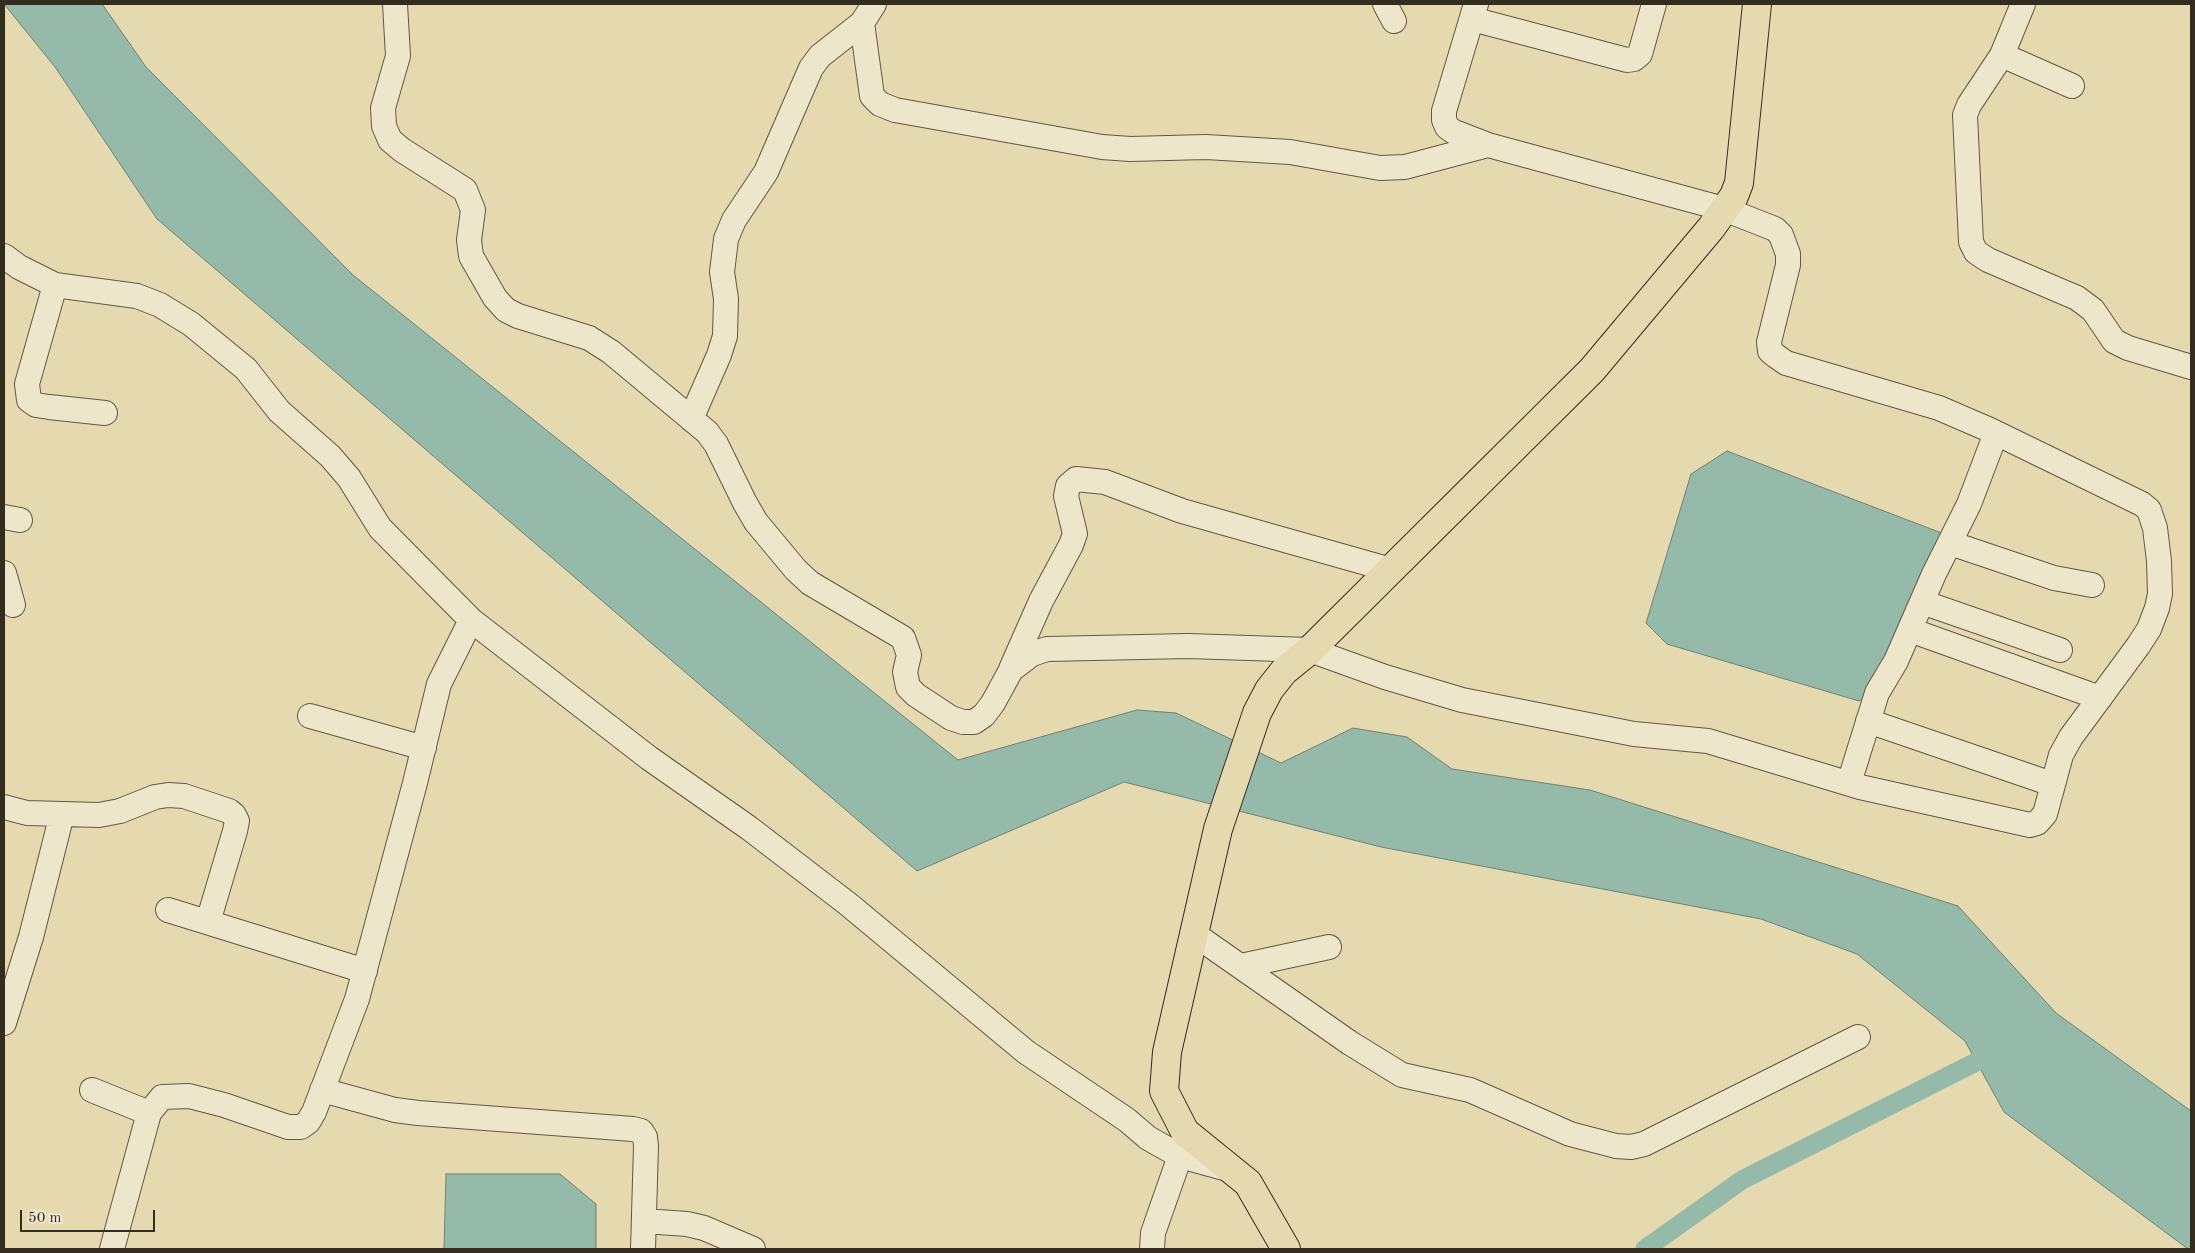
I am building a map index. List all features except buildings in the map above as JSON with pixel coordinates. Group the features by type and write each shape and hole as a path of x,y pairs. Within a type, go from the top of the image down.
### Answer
{"main road":[{"path":"1286,1249 1248,1183 1185,1132 1164,1091 1167,1052 1218,829 1257,712 1269,690 1284,671 1310,650 1592,370 1712,228 1739,183 1757,4"}],"street":[{"path":"394,4 398,56 383,108 384,126 390,140 402,150 465,190 473,210 469,240 471,256 495,298 506,310 518,316 589,338 611,352 691,419 716,444 744,503 756,522 796,570 810,583 903,638 909,655 905,680 908,687 916,695 951,718 963,722 974,722 984,715 994,703 1011,670 1041,601 1071,545 1075,534 1074,524 1066,496 1068,486 1076,479 1105,482 1174,509 1391,570"},
{"path":"691,419 720,355 725,336 726,299 722,272 726,239 734,220 766,172 811,68 820,56 862,24 874,4"},
{"path":"1011,670 1032,654 1046,650 1188,646 1310,650 1385,677 1462,700 1634,734 1708,741 1849,783 2030,824 2042,820 2061,755 2149,629 2157,608 2160,582 2153,517 2149,510 2142,504 1996,433 1939,408 1786,363 1776,356 1770,351 1769,342 1788,265 1786,245 1781,235 1775,229 1724,209 1488,145 1454,132 1447,127 1444,120 1444,111 1474,12 1628,60 1634,59 1640,54 1654,4"},
{"path":"2023,4 2002,55 1968,105 1965,115 1971,242 1976,252 1988,260 2077,298 2093,310 2114,340 2128,348 2191,367"},
{"path":"862,24 872,96 880,104 895,110 1102,147 1130,149 1206,147 1290,152 1380,168 1405,167 1488,145"},
{"path":"2002,55 2072,86"},
{"path":"4,256 19,267 55,285 137,296 160,305 226,351 246,369 278,411 330,456 349,478 380,528 471,620 649,758 749,828 848,904 1026,1052 1127,1120 1148,1138 1180,1156 1232,1170"},
{"path":"55,285 27,384 29,400 36,405 49,408 105,413"},
{"path":"1849,783 1877,693 1896,661 1969,504 1996,433"},
{"path":"1950,543 2054,578 2092,585"},
{"path":"4,573 13,605"},
{"path":"1922,602 2060,650"},
{"path":"112,1249 149,1113 162,1097 189,1096 224,1105 288,1127 301,1127 308,1122 314,1112 357,999 424,748 439,684 471,620"},
{"path":"1910,630 2100,698"},
{"path":"310,716 424,748"},
{"path":"1868,721 2052,784"},
{"path":"4,807 27,813 99,815 168,794 184,796 234,815 237,821 235,830 208,922"},
{"path":"4,1023 31,936 62,814"},
{"path":"168,910 365,971"},
{"path":"1194,934 1350,1043 1402,1075 1470,1090 1570,1134 1616,1146 1631,1147 1644,1144 1858,1037"},
{"path":"1241,966 1329,947"},
{"path":"92,1090 149,1113"},
{"path":"322,1090 395,1110 418,1113 641,1131 645,1137 646,1146 643,1249"},
{"path":"1152,1249 1155,1227 1180,1156"},
{"path":"644,1222 687,1224 704,1228 754,1249"}],"shaded area":[{"path":"4,4 102,4 146,67 353,275 958,760 1137,710 1176,713 1281,763 1353,728 1407,737 1452,769 1590,790 1958,906 2056,1013 2191,1111 2191,1249 2188,1249 2004,1112 1965,1041 1857,954 1761,919 1381,847 1124,782 917,871 157,219 55,67"},
{"path":"1727,451 1952,537 1898,677 1859,701 1667,644 1646,623 1691,474"},
{"path":"446,1174 560,1174 596,1204 596,1249 444,1249"}],"waterway":[{"path":"1645,1249 1742,1180 1998,1051"}]}
